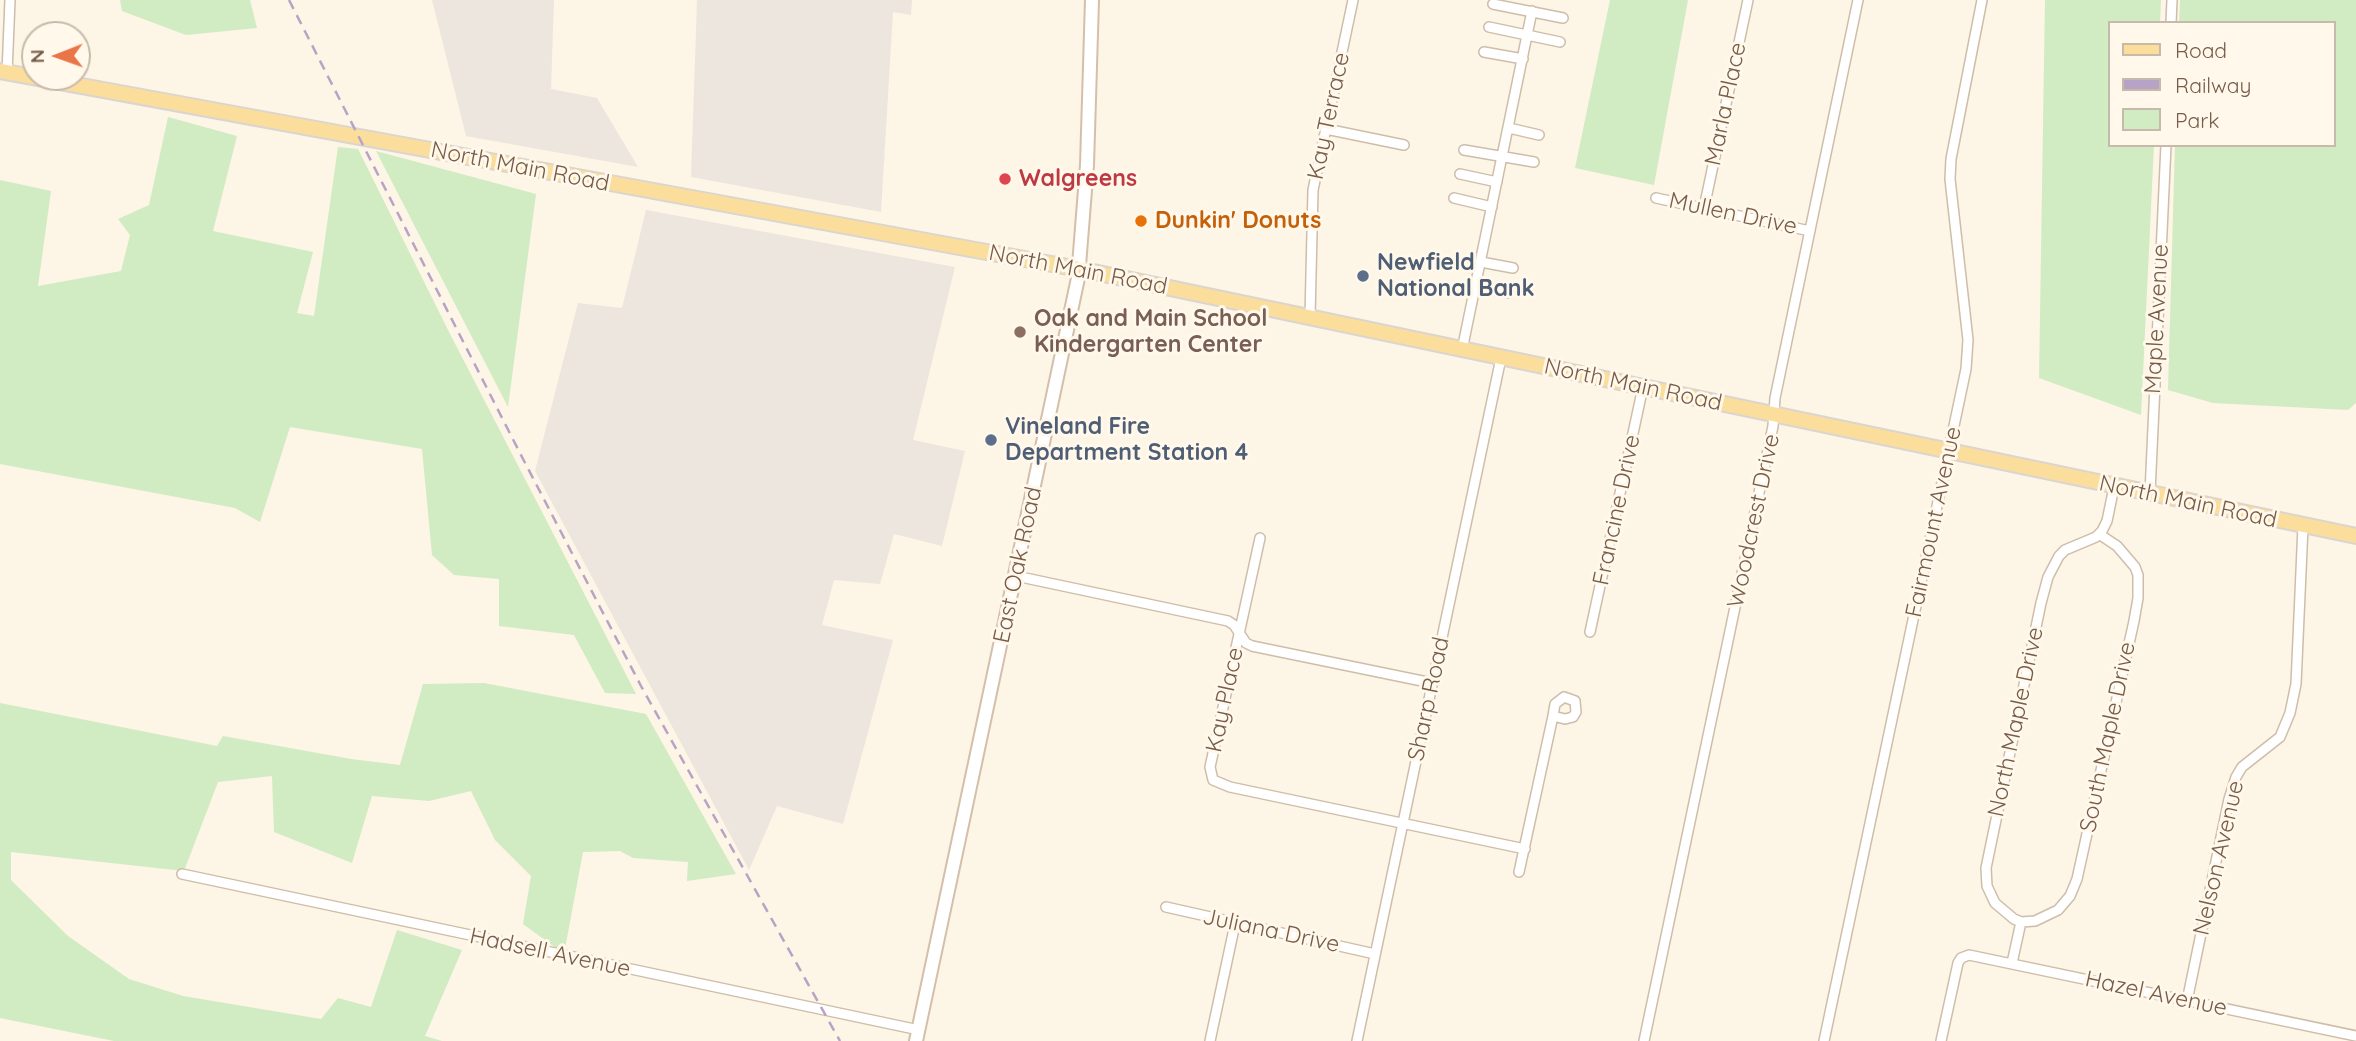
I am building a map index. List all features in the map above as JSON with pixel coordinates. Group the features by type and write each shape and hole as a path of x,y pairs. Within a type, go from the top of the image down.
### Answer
{"main road":[{"name":"North Main Road","path":"4,72 1079,269 2356,536"}],"street":[{"path":"4,72 10,0"},
{"name":"East Oak Road","path":"917,1036 1079,269 1087,165 1092,0"},
{"name":"Kay Terrace","path":"1310,317 1314,190 1353,0"},
{"name":"Marla Place","path":"1704,208 1748,0"},
{"name":"Woodcrest Drive","path":"1644,1041 1727,651 1774,415 1775,398 1858,0"},
{"name":"Fairmount Avenue","path":"1824,1041 1966,369 1968,340 1950,179 1951,159 1982,0"},
{"path":"2171,21 2172,0"},
{"path":"1493,4 1563,18"},
{"path":"1462,350 1532,12"},
{"path":"1489,27 1560,42"},
{"path":"1484,52 1523,59"},
{"path":"1509,128 1539,135"},
{"path":"1326,129 1404,145"},
{"name":"Maple Avenue","path":"2150,494 2166,147"},
{"path":"1464,150 1534,162"},
{"path":"1460,174 1497,182"},
{"path":"1454,198 1492,207"},
{"name":"Mullen Drive","path":"1656,198 1810,231"},
{"path":"1481,262 1513,268"},
{"path":"1476,287 1509,293"},
{"name":"Sharp Road","path":"1357,1041 1501,358"},
{"name":"Francine Drive","path":"1590,632 1643,387"},
{"path":"2099,534 2107,521 2114,487"},
{"name":"Nelson Avenue","path":"2186,1001 2235,777 2249,760 2280,737 2290,713 2295,684 2303,526"},
{"name":"North Maple Drive","path":"2021,922 1995,903 1990,894 1985,878 1987,857 2048,577 2059,556 2066,550 2099,534"},
{"name":"South Maple Drive","path":"2021,922 2035,921 2058,910 2070,896 2077,879 2134,621 2138,598 2138,575 2135,567 2117,546 2099,534"},
{"name":"Kay Place","path":"1260,538 1210,775 1218,784 1403,823"},
{"path":"1016,576 1228,621 1234,625 1246,643 1252,646 1433,683"},
{"path":"1519,872 1553,716"},
{"path":"1403,823 1524,849"},
{"name":"Hadsell Avenue","path":"182,874 917,1036"},
{"name":"Juliana Drive","path":"1166,907 1375,954"},
{"path":"2012,963 2021,922"},
{"path":"1210,1041 1235,924"},
{"name":"Hazel Avenue","path":"1941,1041 1958,962 1969,955 2356,1036"}],"shaded area":[{"path":"432,0 554,0 551,89 597,98 638,167 466,136"},
{"path":"697,0 912,0 911,15 893,12 881,212 691,177"},
{"path":"646,210 955,267 913,440 965,451 942,546 894,534 880,584 834,580 822,625 893,640 843,824 777,806 749,870 535,471 578,303 622,308"}],"green space":[{"path":"120,0 250,0 257,28 186,35 122,11"},
{"path":"1610,0 1688,0 1654,185 1575,168"},
{"path":"2045,0 2161,0 2160,21 2108,21 2108,147 2154,147 2141,415 2039,378"},
{"path":"2180,0 2356,0 2356,403 2348,410 2213,403 2168,390 2175,147 2335,147 2335,21 2179,21"},
{"path":"168,117 237,136 213,231 313,252 297,313 314,316 338,147 358,149 636,694 605,693 574,635 499,626 499,579 454,575 432,555 422,449 290,427 260,522 235,508 0,464 0,180 51,191 38,286 121,271 130,235 118,219 149,205"},
{"path":"376,151 536,194 508,407"},
{"path":"484,683 646,714 736,874 687,881 688,862 633,858 620,851 583,852 564,954 523,924 531,876 495,840 471,791 429,801 372,796 352,863 274,832 272,776 218,782 184,871 11,852 11,880 68,936 129,979 183,996 321,1019 338,998 371,1007 397,930 462,950 425,1036 442,1041 114,1041 0,1018 0,703 217,746 223,736 400,765 423,684"}],"railway":[{"path":"289,0 641,686 840,1041"}],"place":[{"name":"Walgreens","path":"1005,179"},
{"name":"Dunkin' Donuts","path":"1141,221"},
{"name":"Newfield National Bank","path":"1363,276"},
{"name":"Oak and Main School Kindergarten Center","path":"1020,332"},
{"name":"Vineland Fire Department Station 4","path":"991,440"}]}
